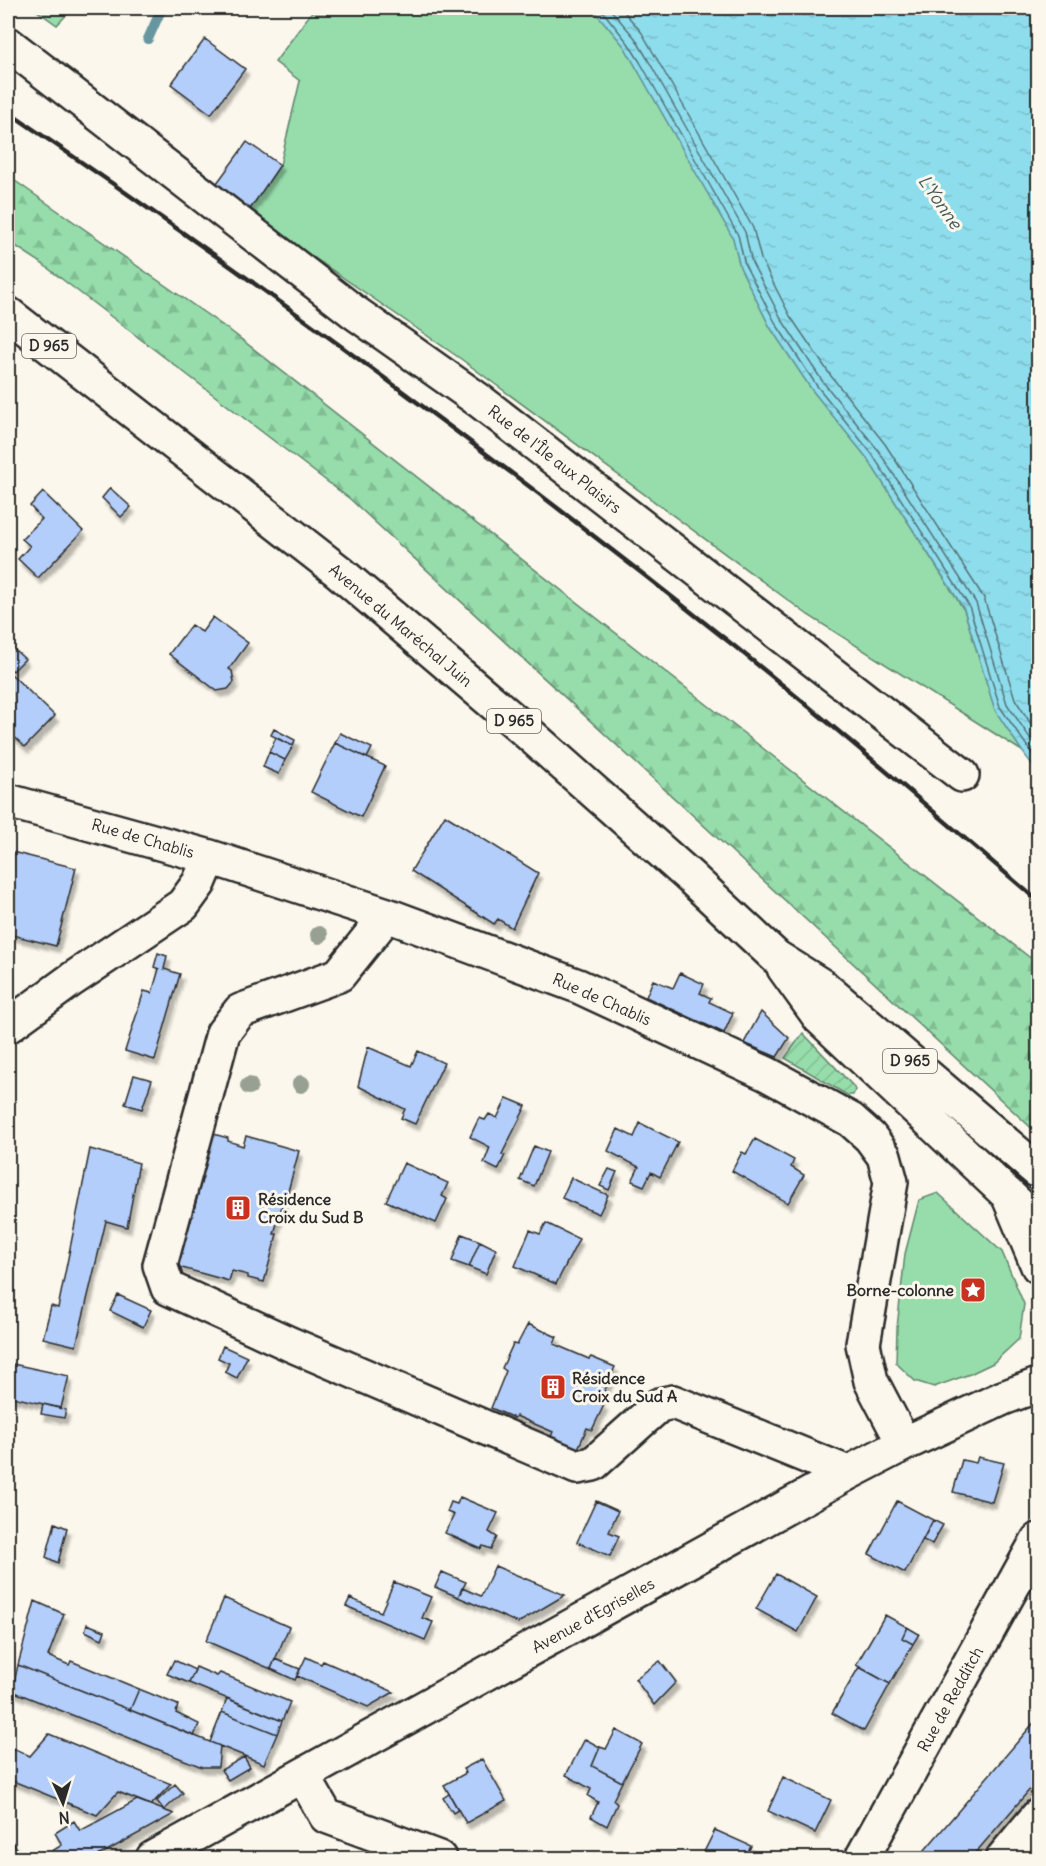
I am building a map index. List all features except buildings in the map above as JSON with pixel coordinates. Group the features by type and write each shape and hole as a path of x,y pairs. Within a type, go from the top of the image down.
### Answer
{"street":[{"name":"Rue de l'Île aux Plaisirs","path":"8,44 354,312 480,401 962,775"},
{"name":"Avenue du Maréchal Juin","path":"8,314 338,571 519,725 688,875 776,957 822,986 1038,1172"},
{"name":"Rue de Chablis","path":"8,801 210,857 387,915 589,991 767,1074 850,1120 870,1137 884,1156 891,1182 863,1344 871,1381 904,1444"},
{"path":"8,1026 71,980 183,905 199,883 210,857"},
{"path":"387,915 339,975 240,1011 223,1033 160,1265 168,1288 290,1344 577,1467 593,1464 659,1406 674,1402 848,1473"},
{"name":"Avenue du Maréchal Juin","path":"776,957 820,1018 1038,1223"},
{"path":"1009,1197 1038,1266"},
{"name":"Avenue d'Egriselles","path":"153,1858 848,1473 1003,1398 1038,1385"},
{"name":"Rue de Redditch","path":"862,1858 1038,1540"},
{"path":"303,1776 326,1816 438,1858"},
{"path":"1003,1858 1034,1831"}],"green space":[{"path":"33,8 73,8 57,25"},
{"path":"317,8 592,8 624,46 733,238 740,267 770,327 812,390 867,458 964,610 995,710 1022,751 808,615 461,359 248,212 280,165 300,81 275,62"},
{"path":"8,176 232,332 1038,964 1038,1134 350,499 37,260 8,241"},
{"path":"803,1033 853,1086 855,1090 853,1095 847,1095 785,1058"},
{"path":"938,1193 1002,1252 1024,1304 1019,1339 993,1363 934,1387 915,1381 896,1363 897,1328 905,1254 919,1200"}],"water":[{"name":"L'Yonne","path":"592,8 1038,8 1038,772 995,710 964,609 867,458 812,390 770,327 740,267 733,238 624,46"}],"waterway":[{"path":"148,39 162,8"}],"railway":[{"path":"8,112 287,307 560,510 776,680 1038,901"}],"place":[{"name":"Résidence Croix du Sud B","path":"238,1208"},
{"name":"Borne-colonne","path":"973,1290"},
{"name":"Résidence Croix du Sud A","path":"553,1387"}]}
